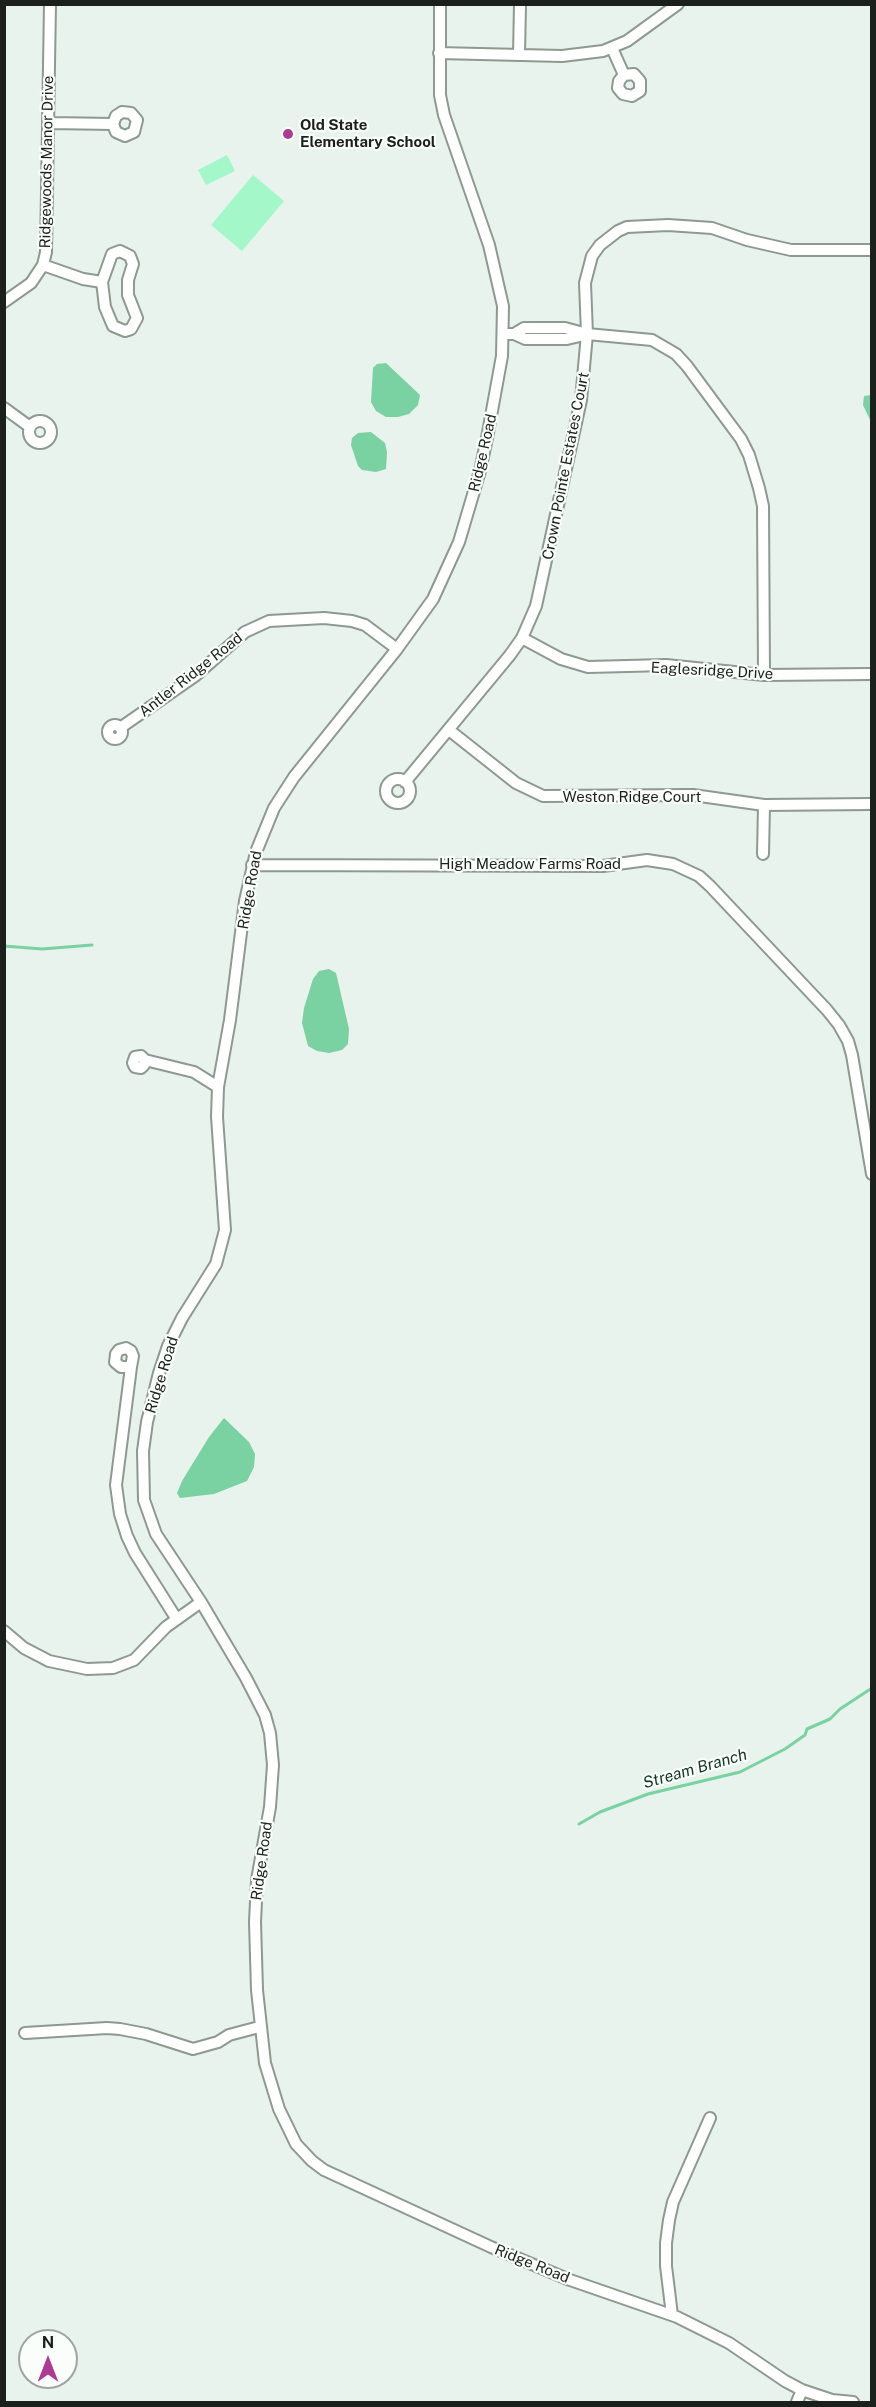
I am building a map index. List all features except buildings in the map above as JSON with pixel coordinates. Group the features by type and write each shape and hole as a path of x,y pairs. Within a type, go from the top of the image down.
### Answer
{"street":[{"name":"Ridgewoods Manor Drive","path":"4,302 31,283 43,265 48,239 50,4"},
{"name":"Ridge Road","path":"440,4 439,53 442,105 492,255 502,300 502,356 487,438 480,471 459,542 433,599 397,649 294,777 274,807 252,865 218,1087 220,1161 225,1208 224,1239 216,1264 182,1318 168,1346 149,1412 143,1451 144,1500 149,1519 164,1546 201,1602 246,1678 265,1715 273,1747 270,1807 257,1880 255,1922 259,2027 265,2063 287,2129 303,2152 324,2170 491,2247 559,2276 672,2315 704,2329 802,2390 832,2400 853,2403"},
{"path":"519,55 520,4"},
{"path":"439,53 562,56 595,53 627,41 678,4"},
{"path":"612,48 624,75"},
{"path":"50,123 113,124"},
{"name":"Crown Pointe Estates Court","path":"405,782 522,638 538,598 581,400 587,334 585,283 592,256 608,238 627,227 698,226 791,250 872,250"},
{"path":"120,251 130,256 133,264 128,280 128,295 137,318 131,329 125,331 113,326 105,307 102,282 112,254 120,251"},
{"path":"43,265 83,279 102,282"},
{"path":"503,334 514,334 524,328 565,328 587,334 652,340 664,345 687,366 741,439 754,470 763,506 764,675"},
{"path":"4,408 30,427"},
{"name":"Antler Ridge Road","path":"120,728 195,675 245,632 269,621 324,618 352,621 365,625 397,649"},
{"name":"Eaglesridge Drive","path":"522,638 561,659 588,667 682,666 764,675 872,674"},
{"name":"Weston Ridge Court","path":"449,730 516,783 543,796 693,795 764,805 872,804"},
{"path":"763,854 764,805"},
{"name":"High Meadow Farms Road","path":"252,865 603,866 648,860 667,862 699,876 828,1010 839,1025 848,1041 852,1055 872,1174"},
{"path":"145,1060 181,1067 218,1087"},
{"path":"131,1367 116,1485 120,1514 135,1553 176,1618"},
{"path":"4,1631 24,1648 49,1661 75,1667 113,1668 134,1660 176,1618 201,1602"},
{"path":"25,2033 107,2028 146,2034 193,2049 218,2042 229,2035 259,2027"},
{"path":"672,2315 666,2266 669,2220 673,2202 710,2118"},
{"path":"797,2403 802,2390"}],"shaded area":[{"path":"227,155 235,171 206,185 198,170"},
{"path":"253,175 284,201 242,251 211,225"},
{"path":"386,363 420,395 418,405 409,414 386,417 376,411 371,402 373,368 377,364"},
{"path":"872,395 871,422 863,405 864,396"},
{"path":"371,432 385,443 387,452 386,469 376,472 362,470 358,466 351,445 352,438 358,433"},
{"path":"329,969 336,973 349,1029 348,1044 342,1050 329,1053 317,1051 308,1046 302,1023 313,979 319,971"},
{"path":"224,1418 249,1442 255,1454 254,1467 247,1481 214,1494 180,1498 177,1493 182,1481 209,1437"}],"waterway":[{"path":"4,946 42,949 92,945"},
{"name":"Stream Branch","path":"579,1824 600,1812 648,1794 740,1772 785,1749 805,1735 807,1729 830,1719 840,1709 872,1688"}],"place":[{"name":"Old State Elementary School","path":"288,134"}]}
